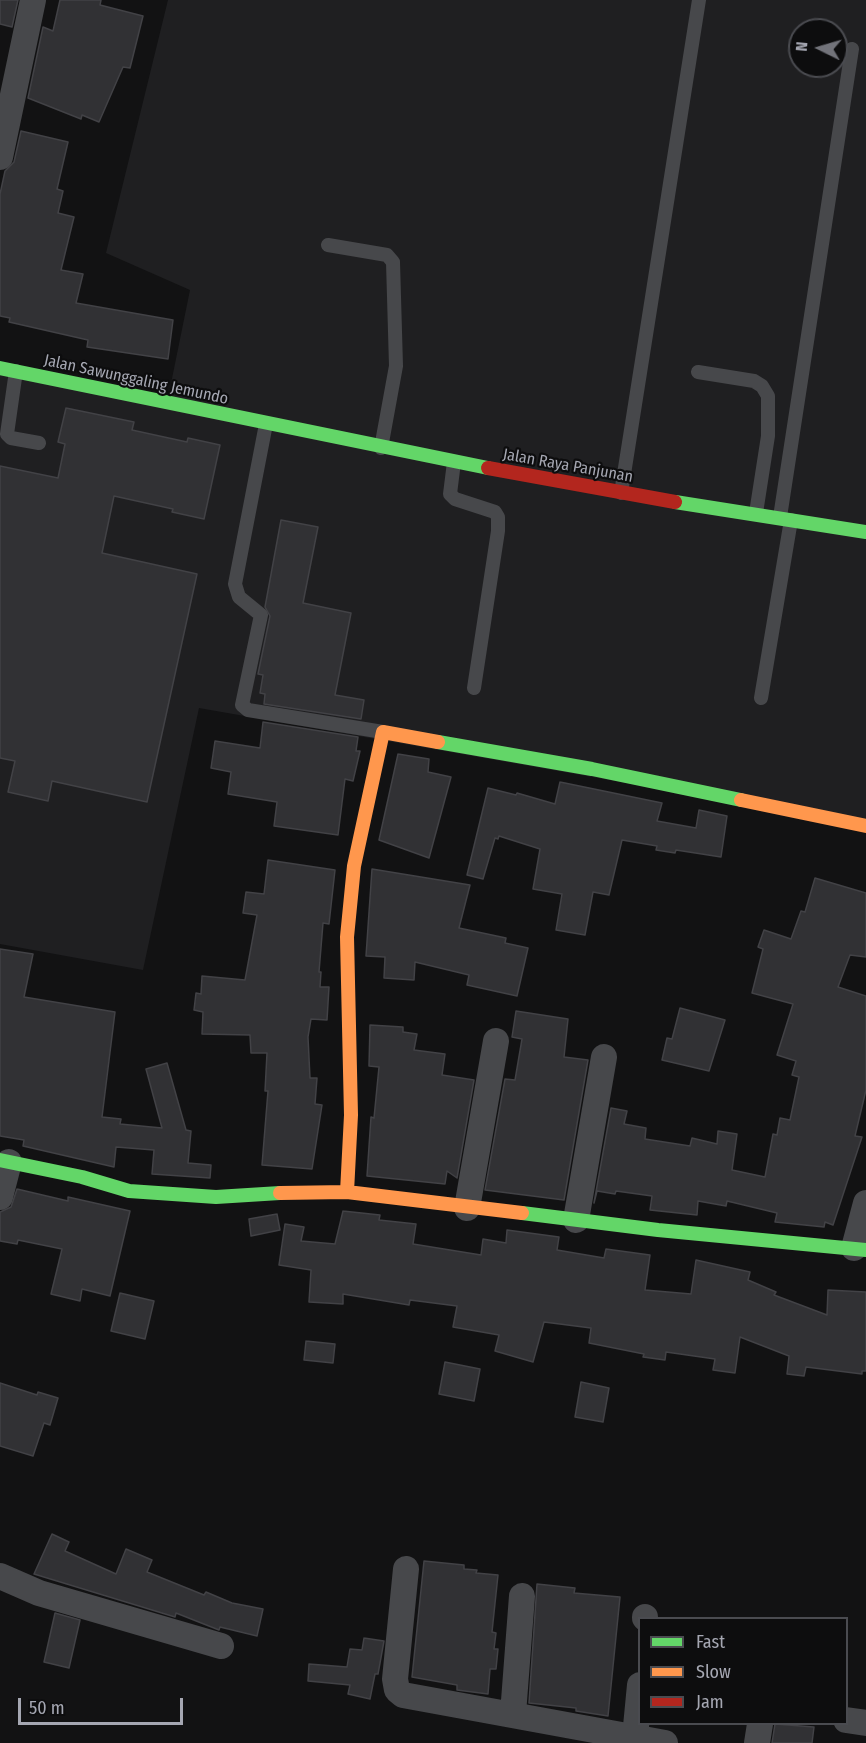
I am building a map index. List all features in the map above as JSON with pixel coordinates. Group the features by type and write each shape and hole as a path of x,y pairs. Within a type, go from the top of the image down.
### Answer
{"street":[{"path":"0,157 33,0"},
{"name":"Jalan Sawunggaling Jemundo","path":"0,368 266,424"},
{"name":"Jalan Raya Panjunan","path":"266,424 621,493 866,532"},
{"path":"347,1192 351,1114 347,937 354,866 383,732 592,769 866,826"},
{"path":"467,1208 496,1041"},
{"path":"576,1220 604,1057"},
{"path":"0,1197 5,1161 82,1177 129,1191 216,1197 246,1197 312,1191 347,1192 467,1208 860,1249 866,1203"},
{"path":"406,1569 395,1679 397,1690 403,1695 665,1743"},
{"path":"0,1576 39,1593 221,1646"},
{"path":"513,1714 522,1596"},
{"path":"635,1737 638,1698"},
{"path":"848,1720 866,1723"},
{"path":"757,1743 760,1725"}],"lane":[{"path":"621,493 699,0"},
{"path":"761,698 786,518 782,501 852,49"},
{"path":"327,245 387,255 393,262 396,366 381,448"},
{"path":"16,371 7,434 11,438 39,443"},
{"path":"698,372 754,381 762,386 768,396 768,436 756,513"},
{"path":"266,424 235,584 239,597 261,615 242,705 248,710 383,732"},
{"path":"454,462 450,494 455,499 495,512 498,517 498,531 474,688"}],"shaded area":[{"path":"168,0 866,0 866,825 199,708 143,970 0,944 0,374 166,408 190,290 106,253"}],"building":[{"path":"0,0 18,0 12,27 0,24"},
{"path":"60,0 101,0 100,5 143,16 130,68 123,67 99,122 82,115 81,119 28,98 43,27 53,31"},
{"path":"21,131 68,142 57,189 63,191 58,213 74,217 61,270 83,274 76,303 173,320 168,359 87,347 88,340 9,322 10,318 0,316 0,194 5,171 14,162"},
{"path":"66,408 134,422 132,430 187,442 188,438 220,445 204,519 172,512 173,509 114,496 102,553 197,574 147,802 52,781 48,801 8,792 15,761 0,758 0,466 58,478 65,444 58,442"},
{"path":"281,520 318,527 303,603 351,613 335,695 364,700 361,719 264,704 265,694 260,693 263,675 258,674 270,616 265,607"},
{"path":"263,722 358,737 356,751 360,751 353,781 345,779 338,835 274,826 277,802 228,794 231,772 211,768 215,741 260,748"},
{"path":"398,754 429,759 428,772 451,777 429,858 379,840"},
{"path":"560,782 662,803 657,821 696,828 699,810 727,816 721,857 676,850 675,853 656,850 657,846 622,840 609,895 593,892 585,935 556,930 562,894 533,889 540,849 499,836 498,839 495,838 483,879 467,875 488,788 516,795 517,793 555,804"},
{"path":"268,860 335,870 329,924 323,923 319,972 321,972 320,987 329,987 327,1020 311,1019 308,1037 310,1078 317,1078 315,1104 322,1105 312,1169 262,1165 268,1091 265,1091 267,1053 251,1053 250,1035 202,1034 203,1012 194,1010 196,993 201,994 202,976 245,980 257,915 243,913 246,892 264,894"},
{"path":"372,869 470,885 459,928 506,938 505,943 528,948 517,996 467,985 469,975 415,962 414,980 384,978 385,957 366,956"},
{"path":"815,878 866,893 866,957 850,955 838,987 866,996 866,1090 855,1136 862,1137 833,1225 825,1222 824,1227 775,1222 777,1213 727,1201 726,1206 698,1201 697,1215 650,1210 652,1196 616,1191 615,1194 597,1191 594,1203 611,1108 627,1111 624,1124 646,1128 645,1139 690,1146 692,1138 717,1144 718,1131 737,1134 732,1170 765,1177 773,1134 777,1135 780,1118 790,1120 799,1077 792,1075 796,1061 777,1055 793,1004 752,993 763,949 758,947 764,930 791,939 801,911 805,912"},
{"path":"0,949 33,954 24,997 115,1012 102,1117 121,1119 120,1124 162,1128 146,1069 167,1063 186,1130 191,1131 188,1163 211,1165 210,1178 152,1174 154,1150 116,1147 114,1167 23,1146 24,1140 0,1136"},
{"path":"680,1008 725,1020 709,1071 662,1060 667,1038 672,1039"},
{"path":"516,1011 568,1019 564,1057 588,1060 564,1200 485,1190 505,1079 515,1080 522,1039 512,1037"},
{"path":"370,1025 403,1027 403,1032 417,1034 414,1050 445,1054 442,1075 474,1080 457,1178 447,1171 445,1184 367,1176 371,1117 374,1118 379,1067 369,1066"},
{"path":"17,1189 68,1201 68,1197 130,1211 110,1296 82,1289 80,1301 51,1294 62,1249 18,1240 17,1244 0,1241 0,1212 11,1207"},
{"path":"343,1211 380,1215 379,1220 416,1224 413,1244 481,1255 483,1239 506,1243 507,1230 559,1237 557,1250 604,1258 606,1249 650,1255 645,1290 691,1294 696,1260 750,1272 748,1280 776,1292 774,1295 827,1315 828,1290 866,1292 866,1371 862,1371 862,1374 806,1367 804,1376 787,1374 789,1356 740,1337 735,1373 713,1370 715,1359 666,1352 665,1360 643,1357 644,1354 589,1343 591,1328 544,1322 533,1362 495,1351 499,1335 453,1327 457,1306 410,1300 409,1305 343,1294 343,1304 309,1302 311,1270 279,1265 285,1224 304,1227 301,1241 335,1244"},
{"path":"277,1214 280,1230 251,1236 249,1219"},
{"path":"120,1293 154,1301 145,1339 111,1331"},
{"path":"306,1341 335,1344 333,1363 304,1360"},
{"path":"445,1362 480,1369 474,1401 439,1394"},
{"path":"581,1382 609,1388 603,1422 575,1417"},
{"path":"0,1383 37,1395 38,1392 58,1398 50,1425 44,1423 33,1456 0,1446"},
{"path":"52,1534 69,1542 65,1551 116,1574 126,1549 152,1560 147,1572 204,1595 206,1592 232,1603 263,1609 257,1636 220,1627 219,1630 176,1613 175,1617 34,1574"},
{"path":"424,1561 464,1565 464,1569 477,1570 476,1573 498,1575 492,1632 496,1633 494,1649 498,1649 496,1669 490,1669 488,1694 457,1690 457,1685 412,1677"},
{"path":"537,1584 575,1588 574,1593 620,1597 608,1716 576,1711 576,1708 529,1703"},
{"path":"55,1613 80,1620 69,1668 44,1662"},
{"path":"364,1638 384,1641 378,1674 375,1674 370,1699 348,1694 350,1685 308,1681 309,1664 347,1667 350,1649 362,1650"},
{"path":"775,1725 814,1727 812,1743 772,1743"}],"traffic: fast":[{"path":"0,368 488,468"},
{"path":"675,502 866,532"},
{"path":"438,742 592,769 741,800"},
{"path":"0,1160 82,1177 129,1191 216,1197 280,1193"},
{"path":"522,1213 658,1230 866,1250"}],"traffic: slow":[{"path":"347,1192 351,1115 347,937 354,866 383,732 438,742"},
{"path":"741,800 866,826"},
{"path":"280,1193 347,1192 522,1213"}],"traffic: jam":[{"path":"488,468 675,502"}]}
